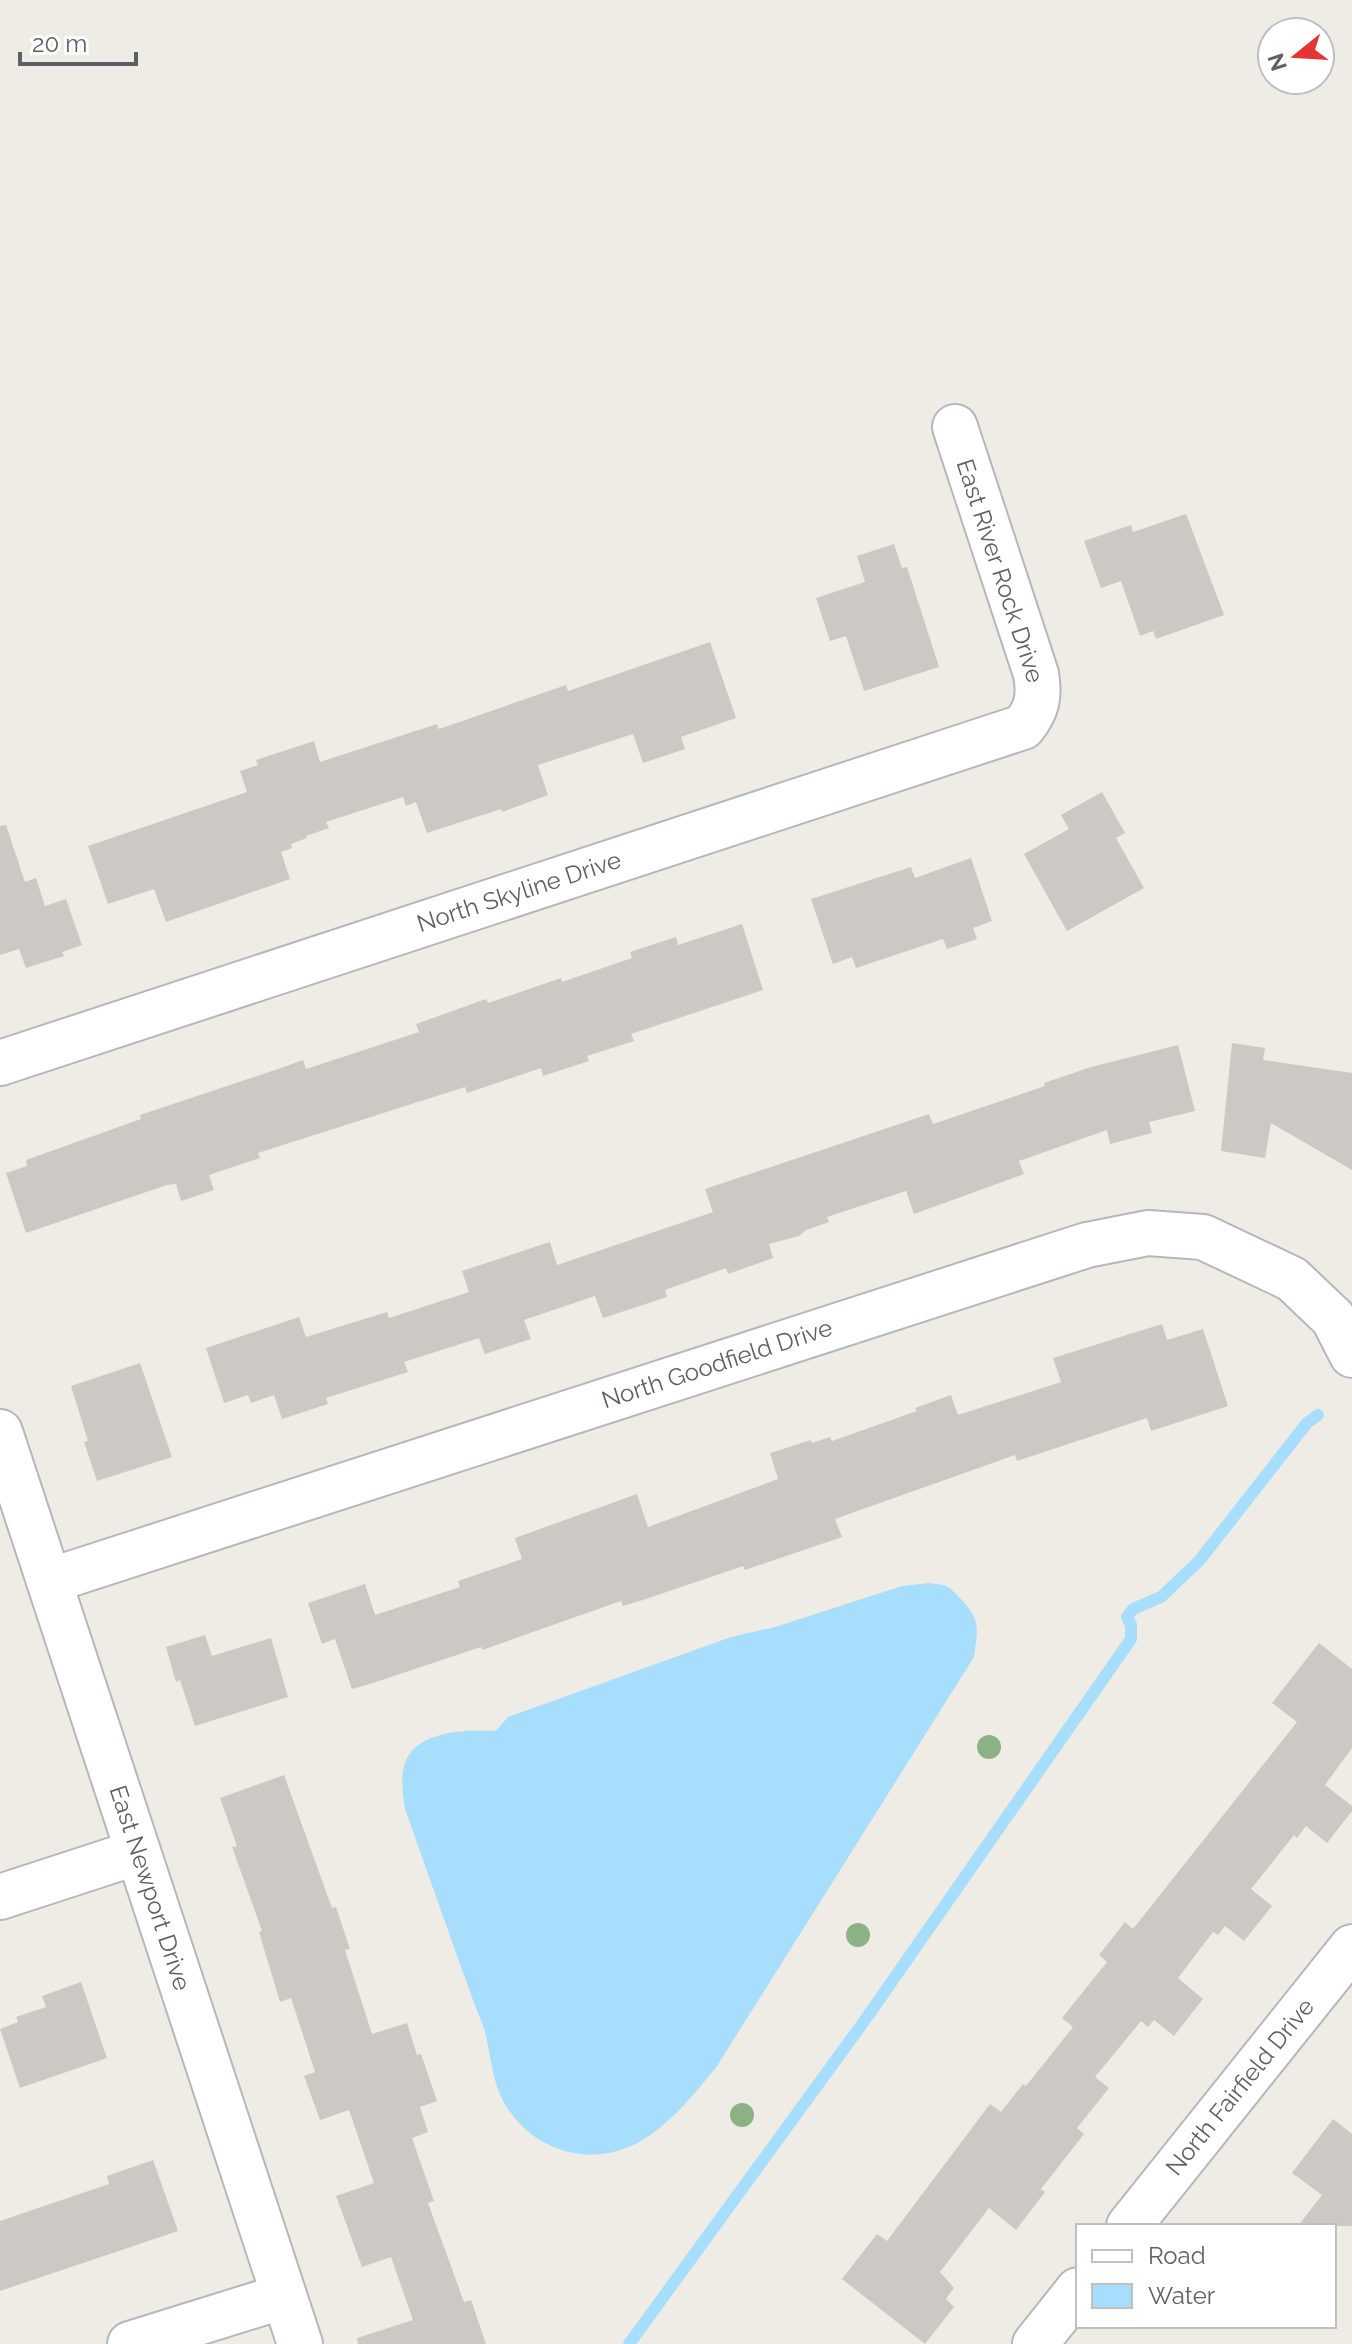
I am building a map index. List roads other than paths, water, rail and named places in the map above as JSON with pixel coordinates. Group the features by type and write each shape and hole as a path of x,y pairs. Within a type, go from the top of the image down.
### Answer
{"street":[{"name":"East River Rock Drive","path":"955,427 1036,674 1039,694 1034,714"},
{"name":"North Skyline Drive","path":"0,1063 1023,727 1034,714"},
{"name":"North Goodfield Drive","path":"49,1581 1087,1245 1136,1235 1203,1237 1292,1279 1333,1318 1352,1355"},
{"name":"East Newport Drive","path":"0,1432 300,2344"},
{"path":"0,1897 138,1852"},
{"name":"North Fairfield Drive","path":"1131,2224 1338,1994 1352,1947"},
{"path":"1035,2344 1076,2293"},
{"path":"130,2344 284,2296"}],"water":[{"path":"930,1583 949,1588 971,1612 977,1631 974,1657 717,2066 671,2118 636,2144 615,2152 593,2155 569,2152 536,2138 516,2120 499,2093 484,2028 405,1809 403,1774 411,1752 420,1744 444,1734 496,1731 508,1717 731,1637 775,1627 902,1586"}],"waterway":[{"path":"629,2344 865,2020 1131,1639 1131,1625 1127,1617 1133,1609 1161,1597 1199,1561 1307,1423 1318,1415"}]}
